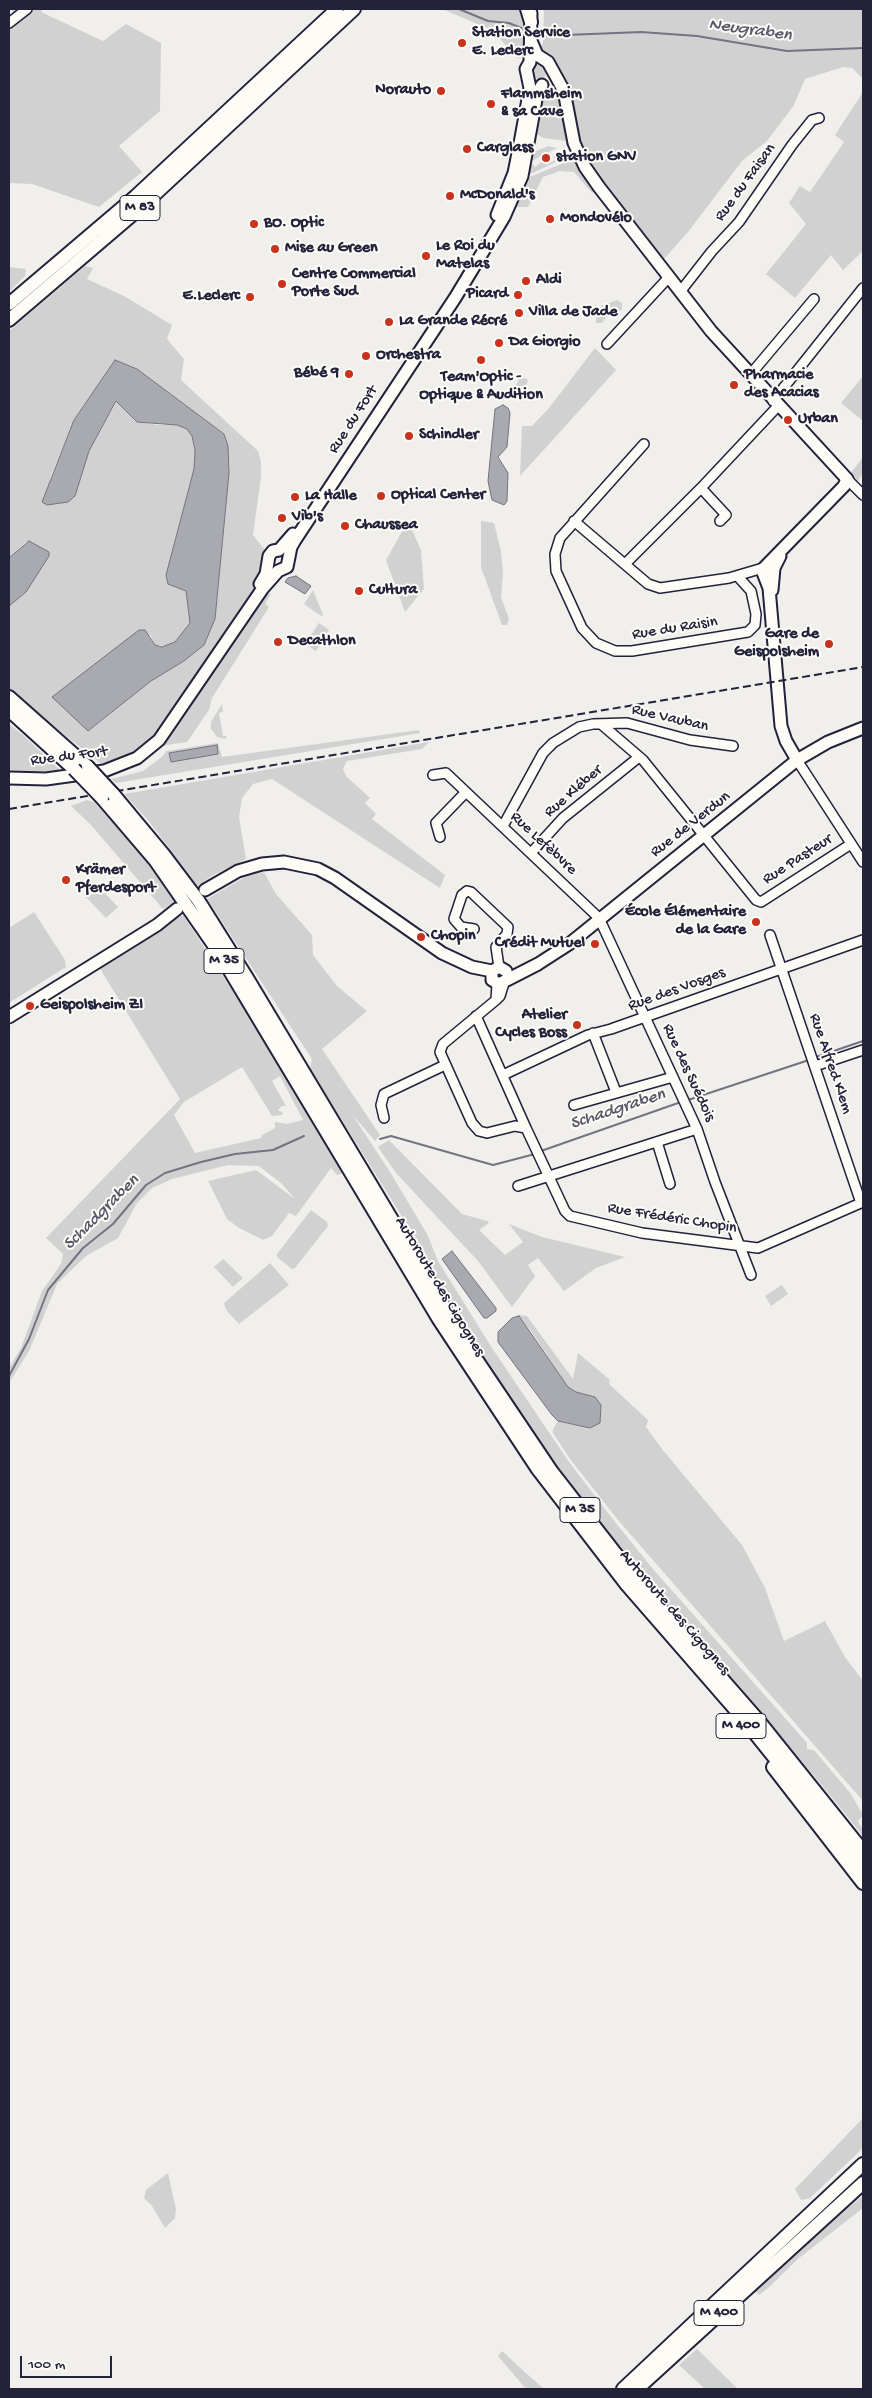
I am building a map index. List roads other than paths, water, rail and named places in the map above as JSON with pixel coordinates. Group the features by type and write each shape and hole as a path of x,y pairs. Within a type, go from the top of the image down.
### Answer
{"highway":[{"name":"M 83","path":"9,304 136,196 337,9"},
{"name":"M 83","path":"9,320 139,209 354,9"},
{"path":"297,64 311,58 363,9"},
{"path":"526,9 531,29"},
{"path":"9,693 27,706 37,721"},
{"name":"Autoroute des Cigognes","path":"9,697 88,767 218,951 438,1318 516,1439 580,1526 668,1633 780,1763 863,1868"},
{"name":"Autoroute des Cigognes","path":"9,710 74,770 108,797 164,855 198,900 248,978 472,1353 552,1472 640,1585 775,1740 863,1851"},
{"name":"M 400","path":"679,1646 840,1852 863,1888"},
{"path":"840,1852 863,1883"},
{"name":"M 400","path":"624,2389 863,2164"},
{"name":"M 400","path":"776,2247 863,2171"},
{"name":"M 400","path":"637,2389 863,2183"},
{"path":"824,2217 863,2190"}],"main road":[{"name":"Rue du Fort","path":"9,778 66,777 115,768 138,758 153,746 171,725 262,588 278,571 287,566 284,553 299,525 486,236 505,198 514,173 530,81 526,74 530,62 532,9"},
{"path":"531,29 536,53 548,62 566,96 576,150 599,187"},
{"path":"530,62 541,58"},
{"name":"Rue du Fort","path":"240,619 266,574 271,553 284,553 295,540 455,298 504,217 522,176 538,94 543,84 551,77 552,69"},
{"path":"530,81 556,87 562,94 570,149 578,164 599,187 711,331 775,403 847,479 844,486 788,544 768,572 782,731 797,760"},
{"path":"268,563 272,569 278,571"},
{"name":"Rue de Verdun","path":"499,976 533,968 545,960 797,760 828,742 863,728"},
{"path":"205,890 238,871 262,864 284,862 318,869 367,902 405,935 444,962 463,970 499,976"},
{"path":"177,909 157,925 9,1015 76,972 143,925 177,909"}],"street":[{"path":"9,23 27,9"},
{"name":"Rue du Faisan","path":"680,292 712,251 739,222 792,145 812,120 819,118"},
{"path":"608,344 669,277"},
{"path":"625,564 701,488 775,403 863,288"},
{"path":"750,375 814,300"},
{"path":"644,444 574,521 648,584 660,588 768,572"},
{"path":"847,479 863,495"},
{"path":"701,488 726,515 720,521"},
{"name":"Rue du Raisin","path":"574,521 560,538 555,554 556,571 582,628 596,643 615,651 632,651 751,630 756,620 751,591 740,579"},
{"path":"729,578 740,579 768,572"},
{"name":"Rue Vauban","path":"503,826 548,747 579,727 628,723 690,740 734,746"},
{"path":"601,724 639,756 703,836"},
{"name":"Rue Kléber","path":"531,853 562,818 639,756"},
{"path":"797,760 863,862"},
{"name":"Rue Lefèbvre","path":"433,775 446,772 599,918"},
{"path":"440,837 436,823 466,792"},
{"name":"Rue Pasteur","path":"703,836 750,894 761,902 851,844"},
{"path":"474,929 461,927 454,919 462,895 467,891 471,892 508,927 507,934 496,947 499,976 496,1000 442,1044 440,1052 472,1123 479,1131 487,1133 515,1126 526,1128"},
{"name":"Rue des Suédois","path":"599,918 697,1128 738,1244 751,1275"},
{"name":"Rue Alfred Klem","path":"770,936 862,1203"},
{"name":"Rue des Vosges","path":"503,1075 593,1033 863,940"},
{"name":"Rue Frédéric Chopin","path":"476,1016 548,1177 565,1211 570,1216 642,1233 758,1248 862,1203"},
{"path":"593,1033 616,1092"},
{"path":"812,1060 863,1050"},
{"path":"384,1118 381,1105 384,1094 445,1065"},
{"path":"574,1105 673,1077"},
{"path":"518,1186 697,1128"},
{"path":"657,1142 670,1184"}],"waterway":[{"name":"Neugraben","path":"459,9 488,21 509,23 526,30"},
{"name":"Neugraben","path":"535,34 541,36 641,32 697,36 787,51 863,48"},
{"name":"Schadgraben","path":"816,1057 863,1041"},
{"name":"Schadgraben","path":"688,1100 809,1060"},
{"name":"Schadgraben","path":"541,1151 681,1102"},
{"name":"Schadgraben","path":"9,1376 29,1339 48,1290 83,1248 113,1224 146,1185 165,1173 235,1154 273,1150 304,1136"},
{"name":"Schadgraben","path":"380,1139 391,1136 493,1165 535,1154"}],"railway":[{"path":"9,809 863,667"}],"place":[{"name":"Station Service E. Leclerc","path":"462,43"},
{"name":"Norauto","path":"441,91"},
{"name":"Flammsheim & sa Cave","path":"491,104"},
{"name":"Carglass","path":"467,149"},
{"name":"station GNV","path":"546,158"},
{"name":"McDonald's","path":"450,196"},
{"name":"Mondovélo","path":"550,219"},
{"name":"BO. Optic","path":"254,224"},
{"name":"Mise au Green","path":"275,249"},
{"name":"Le Roi du Matelas","path":"426,256"},
{"name":"Aldi","path":"526,281"},
{"name":"Centre Commercial Porte Sud","path":"282,284"},
{"name":"Picard","path":"518,295"},
{"name":"E.Leclerc","path":"250,297"},
{"name":"Villa de Jade","path":"519,313"},
{"name":"La Grande Récré","path":"389,322"},
{"name":"Da Giorgio","path":"499,343"},
{"name":"Orchestra","path":"366,356"},
{"name":"Team'Optic - Optique & Audition","path":"481,360"},
{"name":"Bébé 9","path":"349,374"},
{"name":"Pharmacie des Acacias","path":"734,385"},
{"name":"Urban","path":"788,420"},
{"name":"Schindler","path":"409,436"},
{"name":"Optical Center","path":"381,496"},
{"name":"La Halle","path":"295,497"},
{"name":"Vib's","path":"282,518"},
{"name":"Chaussea","path":"345,526"},
{"name":"Cultura","path":"359,591"},
{"name":"Decathlon","path":"278,642"},
{"name":"Gare de Geispolsheim","path":"829,644"},
{"name":"Krämer Pferdesport","path":"66,880"},
{"name":"École Élémentaire de la Gare","path":"756,922"},
{"name":"Chopin","path":"421,937"},
{"name":"Crédit Mutuel","path":"595,944"},
{"name":"Geispolsheim ZI","path":"30,1006"},
{"name":"Atelier Cycles Boss","path":"577,1025"}]}
